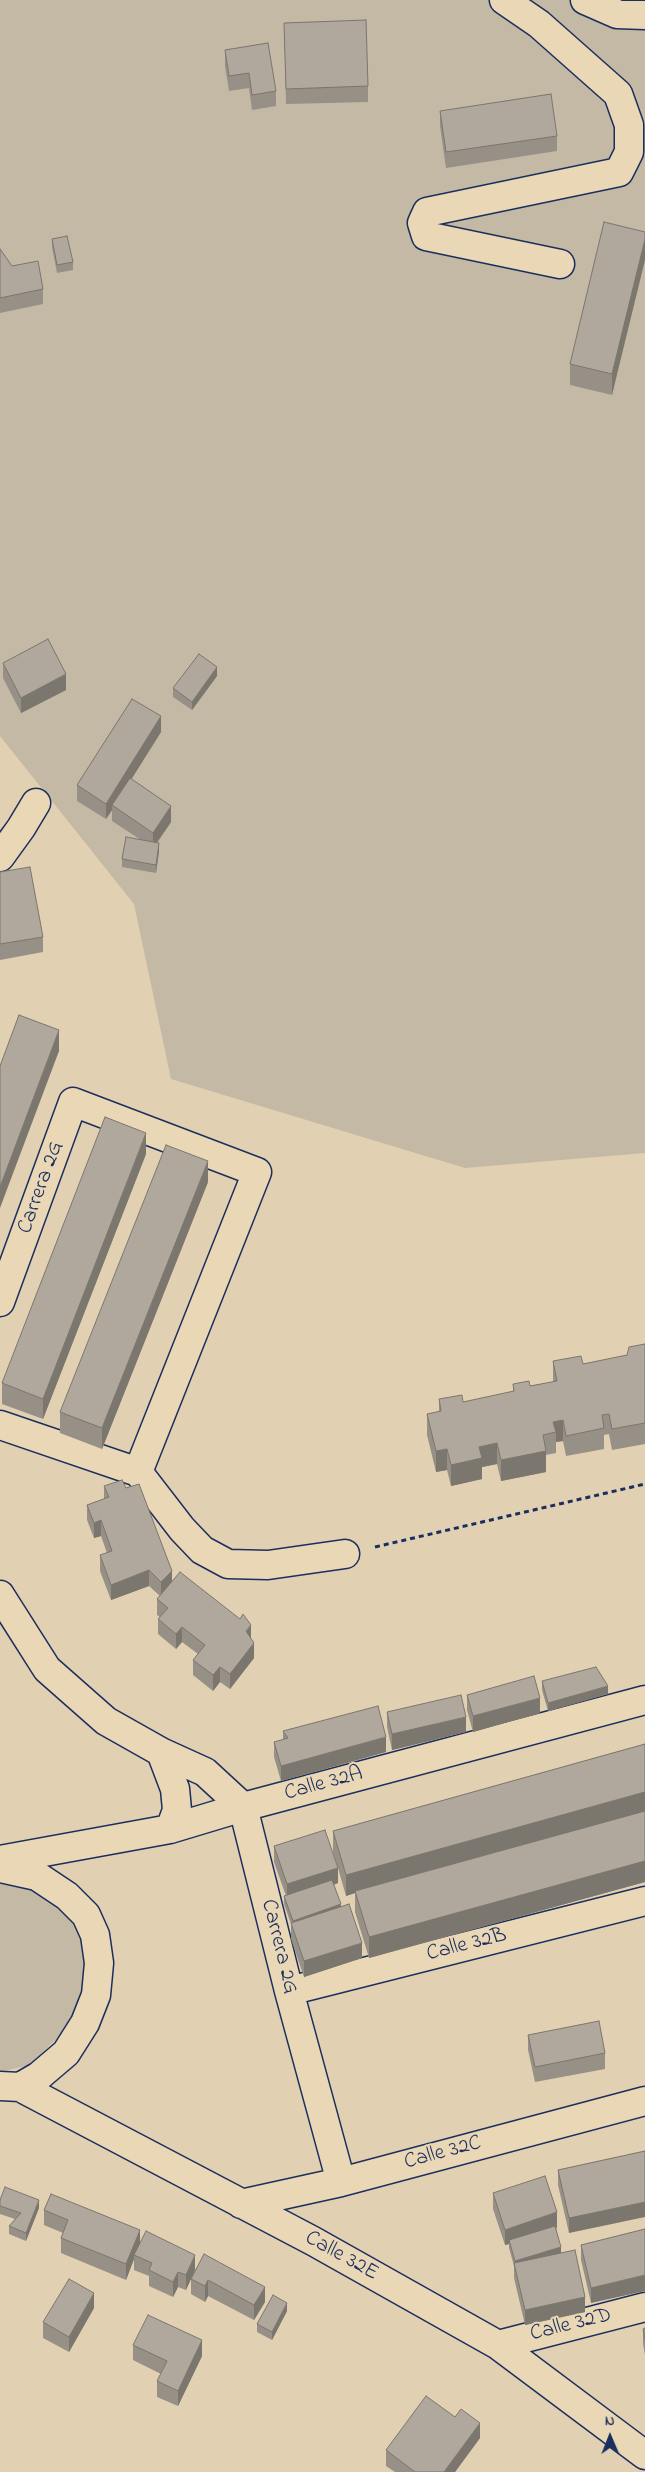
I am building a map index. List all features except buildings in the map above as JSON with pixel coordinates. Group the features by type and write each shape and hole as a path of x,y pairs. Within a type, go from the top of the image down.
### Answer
{"street":[{"path":"504,0 539,24 618,94 629,125 629,152 619,172 427,212 422,223 426,236 560,264"},
{"path":"585,0 617,14 645,15"},
{"path":"0,857 36,803"},
{"name":"Carrera 2G","path":"0,1302 74,1102 257,1172 138,1472"},
{"path":"0,1425 138,1472 182,1529 202,1550 228,1564 268,1565 345,1554"},
{"path":"0,1595 47,1669 106,1722 204,1772 242,1807"},
{"name":"Calle 32A","path":"0,1860 170,1829 242,1807 645,1700"},
{"path":"162,1752 174,1789 177,1810 170,1829"},
{"name":"Carrera 2G","path":"242,1807 288,1991 340,2182"},
{"path":"0,1868 37,1876 67,1896 86,1916 95,1935 99,1963 96,1995 85,2023 66,2053 39,2076 10,2086"},
{"name":"Calle 32B","path":"288,1991 645,1901"},
{"name":"Calle 32E","path":"10,2086 322,2245 498,2345 645,2455"},
{"name":"Calle 32C","path":"241,2204 340,2182 645,2101"},
{"name":"Calle 32D","path":"498,2345 645,2307"}],"path":[{"path":"345,1554 645,1484"}],"shaded area":[{"path":"0,0 645,0 645,1153 465,1168 171,1079 134,904 0,736"},
{"path":"4,1882 46,1893 79,1916 89,1952 87,1989 71,2024 30,2065 0,2072 0,1883"}]}
